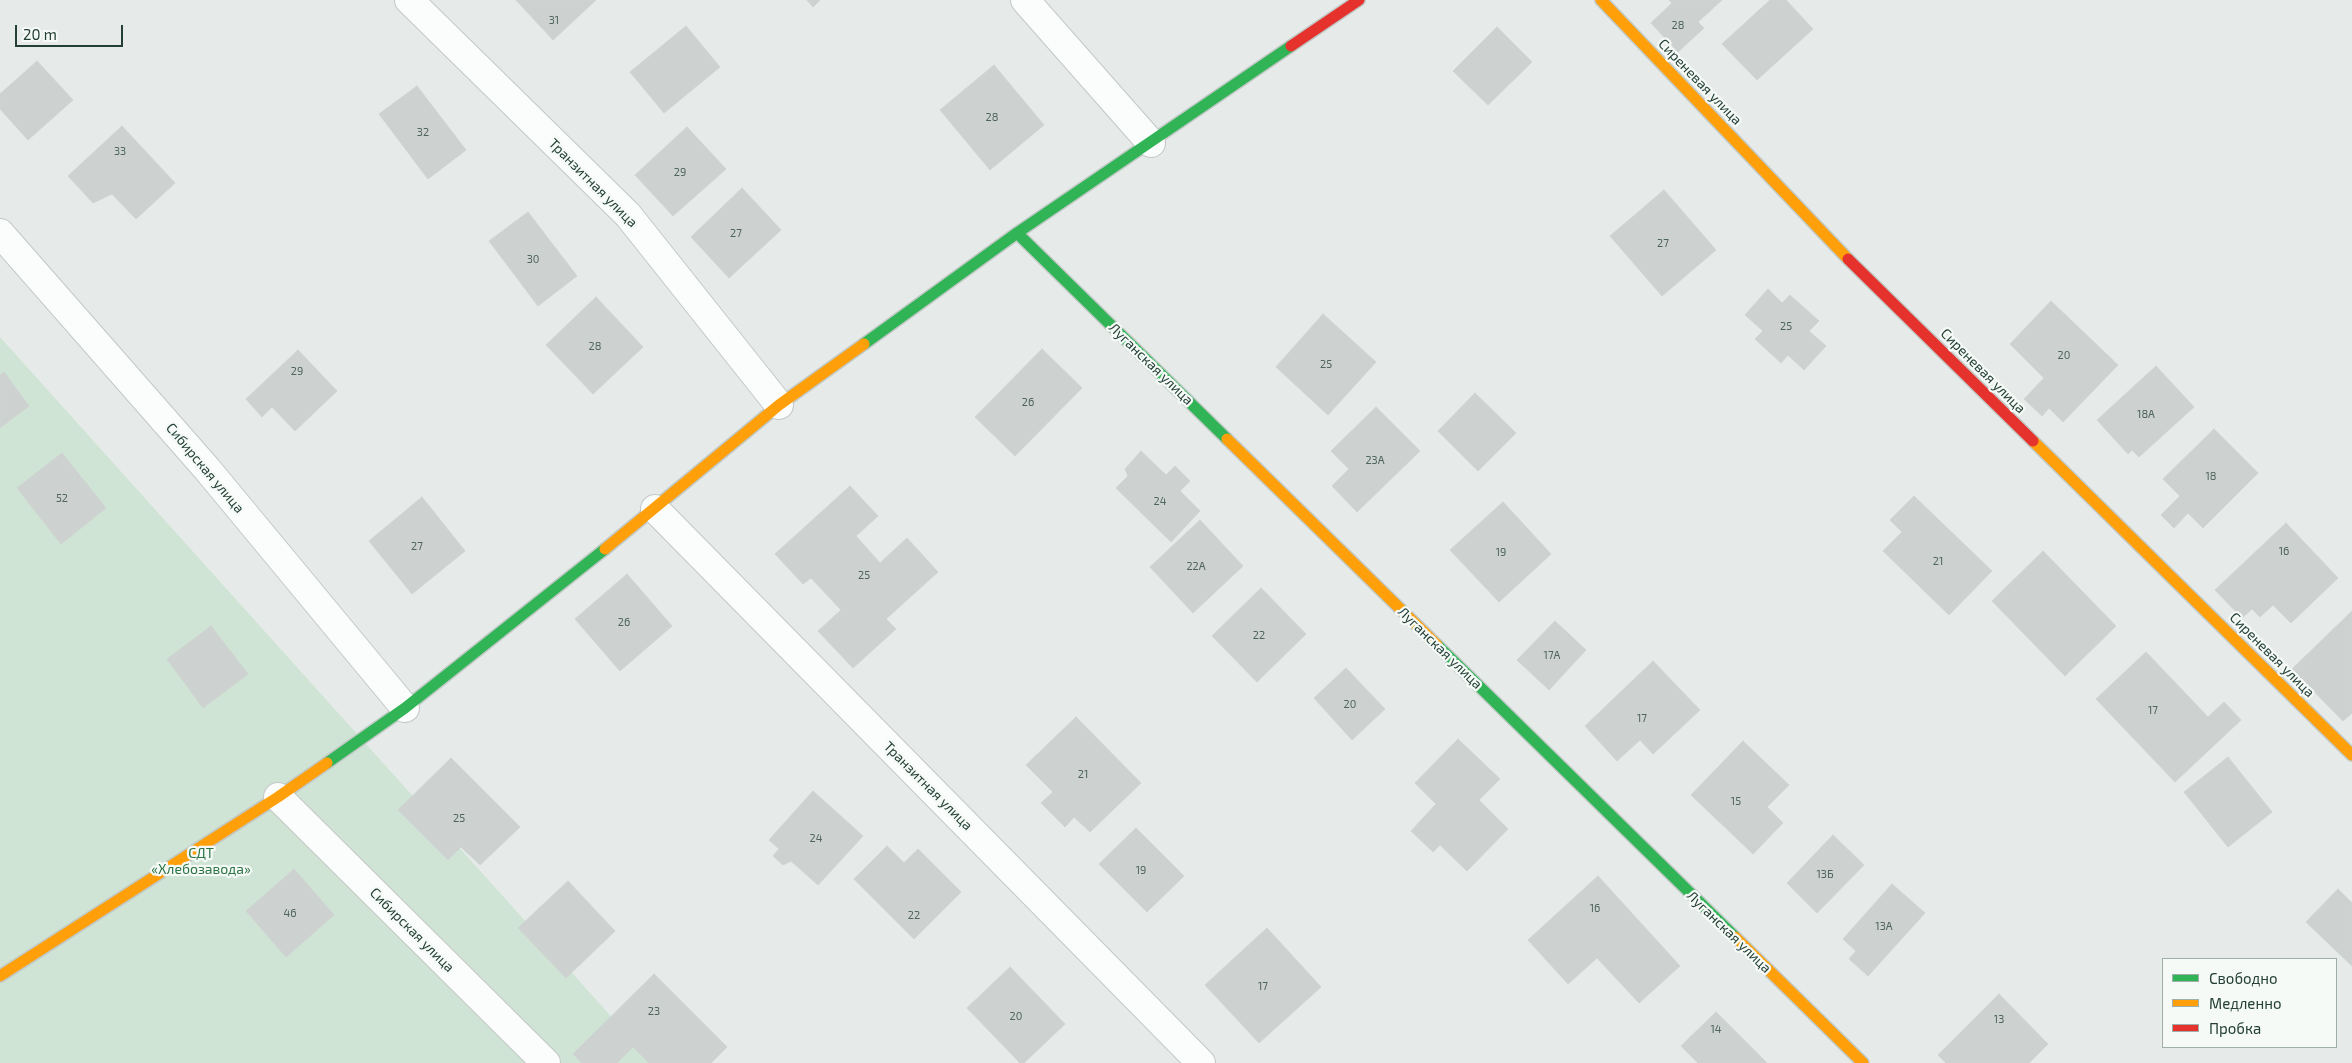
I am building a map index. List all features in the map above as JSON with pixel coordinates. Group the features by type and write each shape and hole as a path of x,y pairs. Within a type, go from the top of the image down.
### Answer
{"street":[{"name":"Транзитная улица","path":"409,0 628,215 779,405"},
{"path":"1024,0 1151,143"},
{"path":"0,976 278,796 405,708 655,509 779,405 1017,233 1358,0"},
{"name":"Сиреневая улица","path":"1601,0 1835,246 2352,755"},
{"name":"Сибирская улица","path":"0,233 207,469 405,708"},
{"name":"Луганская улица","path":"1017,233 1863,1063"},
{"name":"Транзитная улица","path":"655,509 1201,1063"},
{"name":"Сибирская улица","path":"278,796 546,1063"}],"green space":[{"name":"СДТ «Хлебозавода»","path":"0,337 653,1063 0,1063"}],"building":[{"path":"516,0 596,0 553,40"},
{"path":"807,0 820,0 813,7"},
{"path":"1669,0 1722,0 1698,22 1704,28 1678,52 1651,23 1672,3"},
{"path":"1770,0 1786,0 1813,29 1757,80 1722,44"},
{"path":"686,26 720,67 664,113 630,72"},
{"path":"1497,27 1532,62 1488,105 1453,71"},
{"path":"37,61 73,100 28,140 0,109 0,94"},
{"path":"994,65 1044,125 990,170 940,110"},
{"path":"417,86 466,150 428,179 379,114"},
{"path":"122,126 175,183 136,219 112,194 93,203 68,176"},
{"path":"687,127 726,169 673,216 635,175"},
{"path":"742,188 781,230 729,278 691,237"},
{"path":"1664,190 1716,250 1662,296 1610,236"},
{"path":"528,212 577,276 538,306 489,241"},
{"path":"1768,289 1782,303 1790,295 1819,321 1809,331 1826,346 1804,370 1788,355 1781,363 1755,339 1763,331 1745,315"},
{"path":"596,297 643,347 593,394 546,345"},
{"path":"2051,301 2118,365 2063,422 2049,408 2042,416 2024,399 2044,378 2010,344"},
{"path":"1323,314 1376,362 1328,415 1276,367"},
{"path":"1042,349 1082,388 1015,456 975,417"},
{"path":"298,350 337,391 295,431 272,407 262,417 246,399"},
{"path":"2156,366 2194,407 2139,457 2132,450 2128,454 2097,420"},
{"path":"4,372 29,406 0,428 0,375"},
{"path":"1475,393 1516,433 1478,471 1438,431"},
{"path":"1376,407 1420,451 1357,512 1332,486 1349,469 1331,451"},
{"path":"2214,429 2258,473 2203,528 2188,513 2174,528 2161,515 2180,496 2163,479"},
{"path":"1141,451 1166,475 1175,466 1190,481 1180,491 1200,511 1171,542 1116,488 1128,476 1125,469"},
{"path":"62,453 106,508 61,544 17,488"},
{"path":"850,486 878,516 856,536 880,563 907,538 938,572 886,619 896,629 853,668 818,631 841,610 811,578 803,584 775,554"},
{"path":"1914,496 1992,571 1949,615 1883,551 1902,532 1890,520"},
{"path":"422,497 465,551 412,594 369,541"},
{"path":"1503,502 1551,554 1499,602 1450,550"},
{"path":"1200,520 1243,566 1193,613 1150,567"},
{"path":"2286,523 2338,578 2291,623 2273,605 2260,617 2252,609 2242,618 2215,590"},
{"path":"2043,551 2116,626 2065,676 1992,601"},
{"path":"627,574 672,626 620,671 575,619"},
{"path":"1261,588 1306,634 1257,682 1212,636"},
{"path":"2352,611 2352,713 2343,721 2292,669"},
{"path":"1555,621 1586,650 1549,690 1517,660"},
{"path":"211,626 248,674 203,708 167,659"},
{"path":"2146,652 2208,717 2224,702 2241,720 2175,782 2096,699"},
{"path":"1653,661 1700,710 1653,754 1640,740 1617,761 1585,726"},
{"path":"1346,668 1385,709 1352,740 1314,698"},
{"path":"1076,717 1141,783 1090,832 1074,817 1065,827 1041,803 1053,792 1026,765"},
{"path":"1458,739 1500,779 1479,800 1508,829 1467,871 1440,845 1433,852 1411,831 1436,804 1415,783"},
{"path":"1743,741 1789,785 1767,807 1783,823 1753,854 1691,795"},
{"path":"2228,757 2272,812 2228,847 2184,792"},
{"path":"451,758 520,827 480,865 461,847 448,860 398,810"},
{"path":"813,791 863,836 818,885 791,861 783,865 773,856 779,849 769,840"},
{"path":"1136,828 1184,876 1147,912 1099,864"},
{"path":"1833,835 1864,865 1817,913 1787,883"},
{"path":"887,846 904,863 918,849 961,892 914,939 854,879"},
{"path":"294,869 334,915 286,957 246,911"},
{"path":"1598,876 1680,966 1639,1003 1597,958 1568,984 1528,940"},
{"path":"568,881 615,931 566,978 518,928"},
{"path":"1892,884 1925,913 1868,976 1849,959 1856,951 1843,939"},
{"path":"2338,889 2352,903 2352,966 2306,922"},
{"path":"1267,928 1321,987 1259,1043 1205,985"},
{"path":"1010,967 1065,1024 1024,1063 1020,1063 967,1008"},
{"path":"654,974 727,1047 711,1063 649,1063 633,1047 617,1063 582,1063 573,1054"},
{"path":"1999,994 2048,1044 2029,1063 1946,1063 1938,1055"},
{"path":"1716,1012 1767,1063 1698,1063 1681,1046"}],"traffic: fast":[{"path":"864,344 1017,233 1291,46"},
{"path":"1017,233 1227,439"},
{"path":"327,763 405,708 605,549"},
{"path":"1437,645 1735,937"}],"traffic: slow":[{"path":"1601,0 1848,259"},
{"path":"605,549 779,405 864,344"},
{"path":"1227,439 1437,645"},
{"path":"2033,441 2352,755"},
{"path":"0,976 278,797 327,763"},
{"path":"1735,937 1863,1063"}],"traffic: jam":[{"path":"1291,46 1359,0"},
{"path":"1848,259 2033,441"}]}
